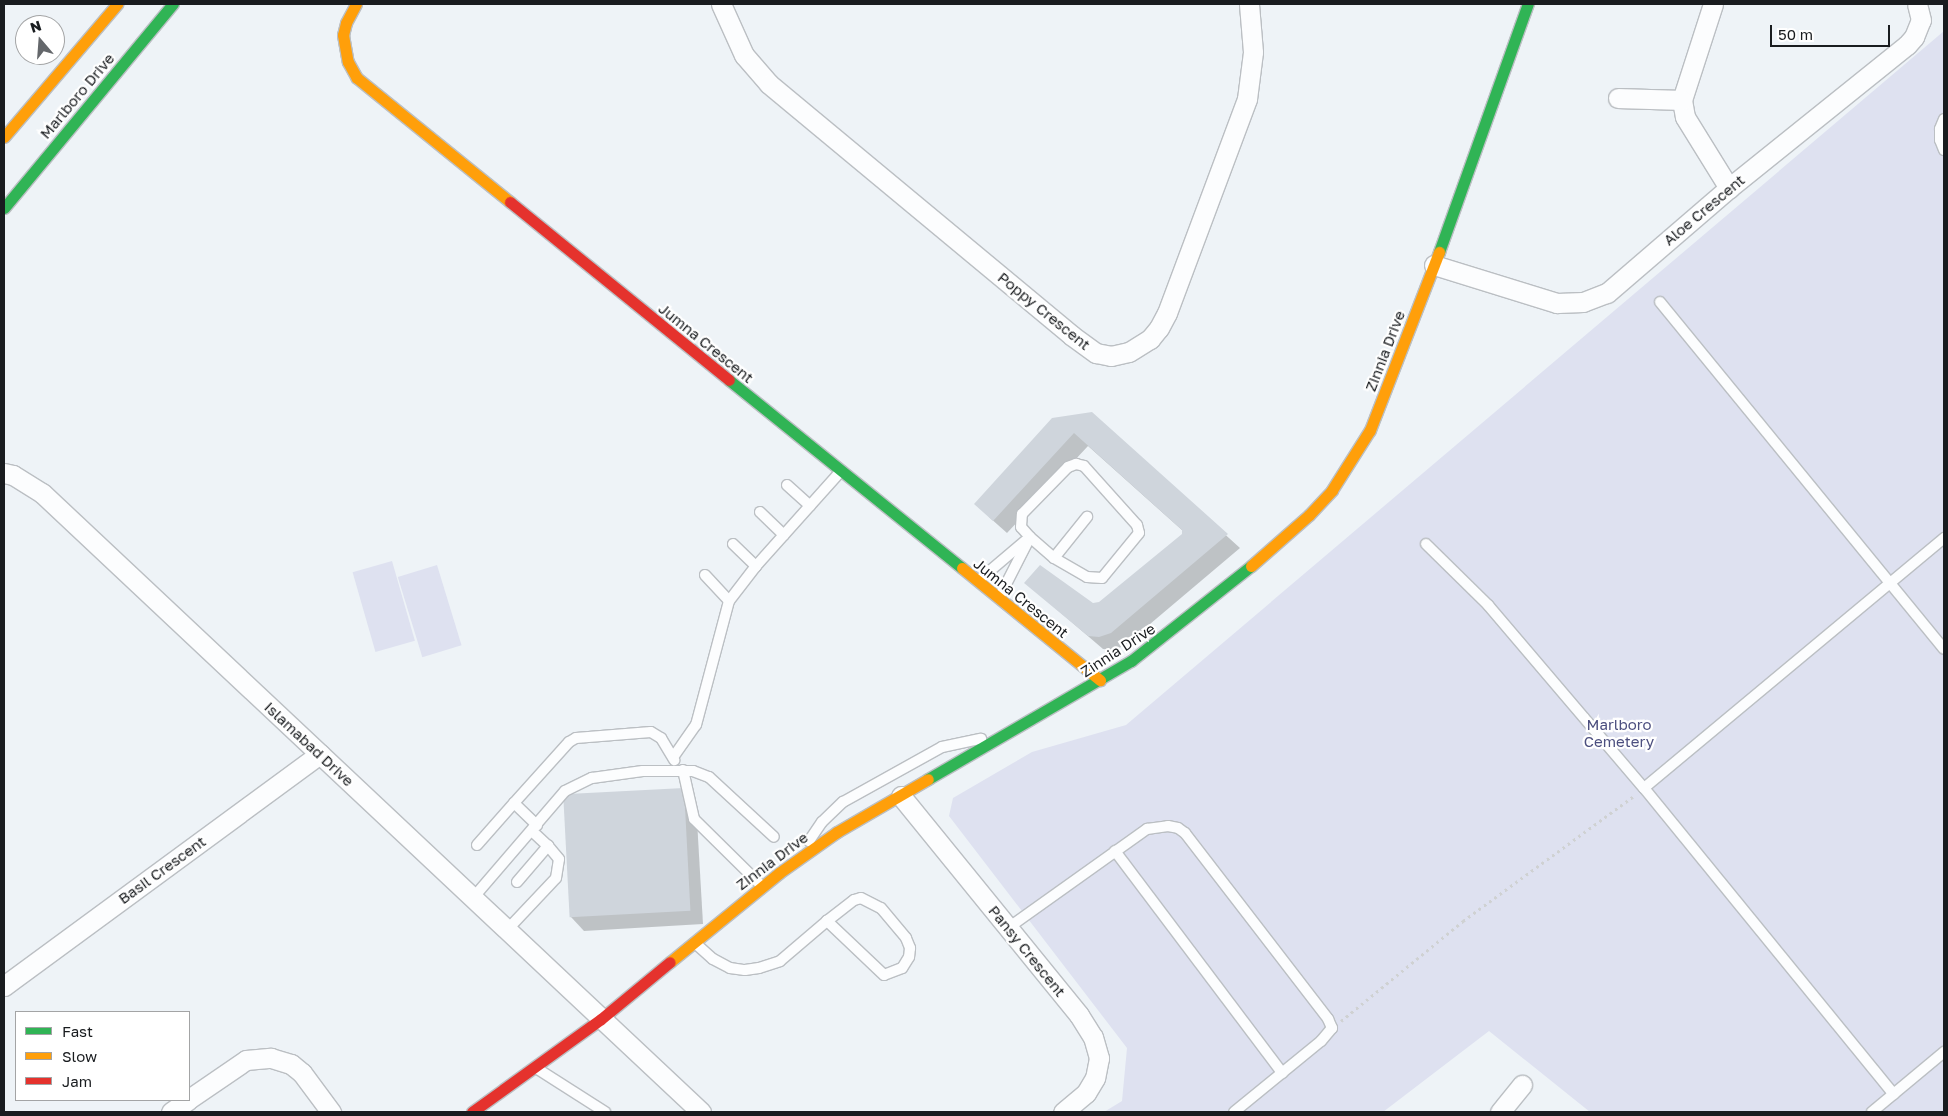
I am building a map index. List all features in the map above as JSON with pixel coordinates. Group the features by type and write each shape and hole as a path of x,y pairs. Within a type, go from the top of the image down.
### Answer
{"street":[{"name":"Marlboro Drive","path":"4,138 117,4"},
{"name":"Marlboro Drive","path":"4,208 174,4"},
{"name":"Jumna Crescent","path":"356,4 346,22 343,35 348,62 357,78 840,472 1100,680"},
{"name":"Poppy Crescent","path":"721,4 744,56 769,84 1071,335 1096,353 1110,356 1129,352 1150,339 1160,328 1167,313 1247,99 1253,52 1249,4"},
{"name":"Zinnia Drive","path":"472,1112 601,1019 762,886 798,859 837,832 1100,680 1155,644 1236,580 1309,515 1332,490 1370,430 1434,265 1528,4"},
{"path":"1713,4 1682,100 1685,117 1729,188"},
{"name":"Aloe Crescent","path":"1434,265 1557,303 1570,304 1594,300 1607,293 1729,188 1907,44 1914,37 1921,20 1917,4"},
{"path":"1618,98 1682,100"},
{"name":"Islamabad Drive","path":"8,474 42,493 601,1019"},
{"name":"Basil Crescent","path":"4,986 320,754"},
{"name":"Pansy Crescent","path":"901,796 1079,1015 1098,1048 1098,1069 1090,1088 1077,1102 1063,1112"},
{"path":"601,1019 701,1112"},
{"path":"190,1099 246,1060 271,1058 290,1064 302,1074 331,1112"},
{"path":"1500,1112 1522,1085"},
{"path":"171,1112 187,1101"}],"lane":[{"path":"1944,119 1940,129 1940,140 1944,150"},
{"path":"1660,302 1944,649"},
{"path":"1076,464 1084,466 1137,525 1138,538 1102,578 1087,577 1054,558 1021,527 1022,514 1068,467 1076,464"},
{"path":"674,756 696,725 729,601 756,566 840,472"},
{"path":"787,485 810,506"},
{"path":"760,512 784,534"},
{"path":"1054,558 1087,517"},
{"path":"977,582 1030,537"},
{"path":"998,599 1030,537"},
{"path":"1644,788 1944,538"},
{"path":"733,544 756,566"},
{"path":"1426,544 1488,605 1644,788 1894,1094"},
{"path":"705,575 729,601"},
{"path":"476,845 569,742 576,738 651,732 661,738 674,756 694,820 762,886"},
{"path":"798,859 822,822 843,802 942,747 975,739 1000,739"},
{"path":"472,898 565,791 592,778 643,770 693,771 709,777 774,838"},
{"path":"507,930 556,878 559,869 559,860 514,803"},
{"path":"1008,928 1147,829 1168,826 1178,828 1185,833 1328,1019 1332,1028 1321,1041 1234,1112"},
{"path":"518,882 548,846"},
{"path":"1115,851 1282,1073"},
{"path":"694,942 714,959 730,968 745,970 780,960 827,921 854,900 861,898 881,908 906,938 910,948 909,957 902,968 884,975 827,921"},
{"path":"1872,1112 1944,1052"},
{"path":"534,1067 605,1112"}],"path":[{"path":"1332,1028 1463,921 1644,788"}],"green space":[{"name":"Marlboro Cemetery","path":"1944,31 1944,1112 1590,1112 1489,1031 1383,1112 1104,1112 1122,1101 1127,1048 949,816 953,798 1032,752 1126,725"},
{"path":"392,561 415,641 375,652 353,572"},
{"path":"437,565 462,645 422,657 398,577"}],"building":[{"path":"1092,412 1228,534 1111,633 1099,637 1088,636 1024,583 1040,565 1093,603 1099,602 1182,534 1182,530 1074,433 993,521 974,504 1052,418"},
{"path":"684,788 690,911 570,917 563,794"}],"traffic: fast":[{"path":"4,208 173,4"},
{"path":"1439,252 1528,4"},
{"path":"729,380 962,568"},
{"path":"928,779 1131,661 1251,566"}],"traffic: slow":[{"path":"4,137 117,4"},
{"path":"356,4 346,23 343,35 348,62 357,78 510,202"},
{"path":"1251,566 1309,515 1332,490 1370,430 1439,252"},
{"path":"962,568 1100,680"},
{"path":"670,962 779,873 837,832 928,779"}],"traffic: jam":[{"path":"510,202 729,380"},
{"path":"472,1112 601,1019 670,962"}]}
